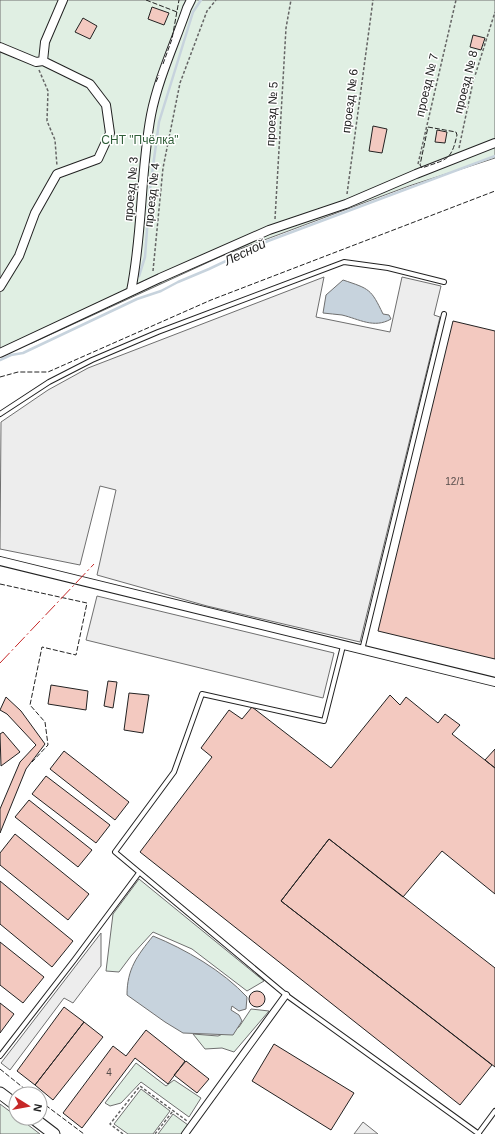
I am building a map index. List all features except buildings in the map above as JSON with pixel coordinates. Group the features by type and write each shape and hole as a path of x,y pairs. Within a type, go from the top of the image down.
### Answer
{"main road":[{"path":"44,1126 54,1134"}],"street":[{"path":"40,62 44,42 62,0"},
{"name":"проезд № 3","path":"131,291 143,201 144,163 151,114 163,73 187,8 192,0"},
{"path":"0,47 40,62 90,84 106,105 110,133 98,159 57,174 35,213 19,256 0,287"},
{"path":"0,354 152,281 274,228 346,204 416,174 495,144"},
{"path":"0,561 495,682"},
{"path":"184,1134 286,995"}],"lane":[{"path":"0,414 49,382 92,360 165,330 344,262 388,268 444,282"},
{"path":"361,650 444,314"},
{"path":"343,646 324,721 202,694 174,772 115,852 286,995 478,1134 495,1111"},
{"path":"0,1056 139,873"}],"path":[{"name":"проезд № 4","path":"152,281 163,168 180,83 208,12 216,0"},
{"name":"проезд № 5","path":"274,228 286,28 291,0"},
{"name":"проезд № 6","path":"346,204 373,0"},
{"name":"проезд № 7","path":"416,174 456,0"},
{"name":"проезд № 8","path":"457,158 473,82 495,12"},
{"path":"40,62 48,91 47,121 55,140 57,174"},
{"path":"123,1134 110,1124 140,1086 191,1125"},
{"path":"156,1134 173,1111"}],"green space":[{"name":"СНТ \"Пчёлка\"","path":"0,0 495,0 495,158 409,186 224,255 32,343 0,352"},
{"path":"139,879 264,981 247,991 192,949 153,932 131,956 119,972 106,971 113,914"},
{"path":"251,1009 269,1011 234,1052 222,1048 205,1049 193,1034 218,1036 239,1027"},
{"path":"136,1063 166,1086 174,1080 201,1098 189,1117 141,1082 121,1103 110,1106 105,1103"},
{"path":"141,1089 170,1111 153,1134 128,1134 114,1124"},
{"path":"0,1104 8,1110 8,1126 30,1126 40,1134 0,1134"},
{"path":"173,1114 188,1125 182,1134 158,1134"}],"shaded area":[{"path":"324,277 316,317 390,332 402,277 441,286 434,315 440,317 360,642 207,606 97,575 116,490 100,486 80,565 0,549 1,422 48,390 88,368"},
{"path":"343,280 369,291 383,314 389,315 391,319 385,322 373,323 360,321 342,315 323,313 326,295"},
{"path":"97,596 334,653 323,698 86,640"},
{"path":"101,933 101,966 73,1003 64,998 10,1070 1,1063"},
{"path":"153,936 178,947 203,962 227,978 247,997 246,1009 239,1011 232,1006 231,1010 239,1015 242,1021 233,1035 183,1033 127,995 127,986 134,963"},
{"path":"363,1122 378,1134 354,1134"}],"waterway":[{"path":"139,276 145,257 150,189 159,122 193,12 201,0"},
{"name":"Лесной","path":"0,360 11,355 23,353 137,299 161,291 268,241 495,156"}],"fence":[{"path":"146,0 177,12"},
{"path":"163,64 172,39 179,0"},
{"path":"156,82 159,75"},
{"path":"428,127 456,132 457,135 450,155 442,161 422,168 420,165 428,127"},
{"path":"0,377 18,372 48,372 211,300 495,191"},
{"path":"0,584 87,603 76,655 42,647 30,705 45,722 48,745 32,762"},
{"path":"0,1069 21,1086"},
{"path":"48,1107 84,1134"}],"power":[{"path":"0,663 94,564"}]}
